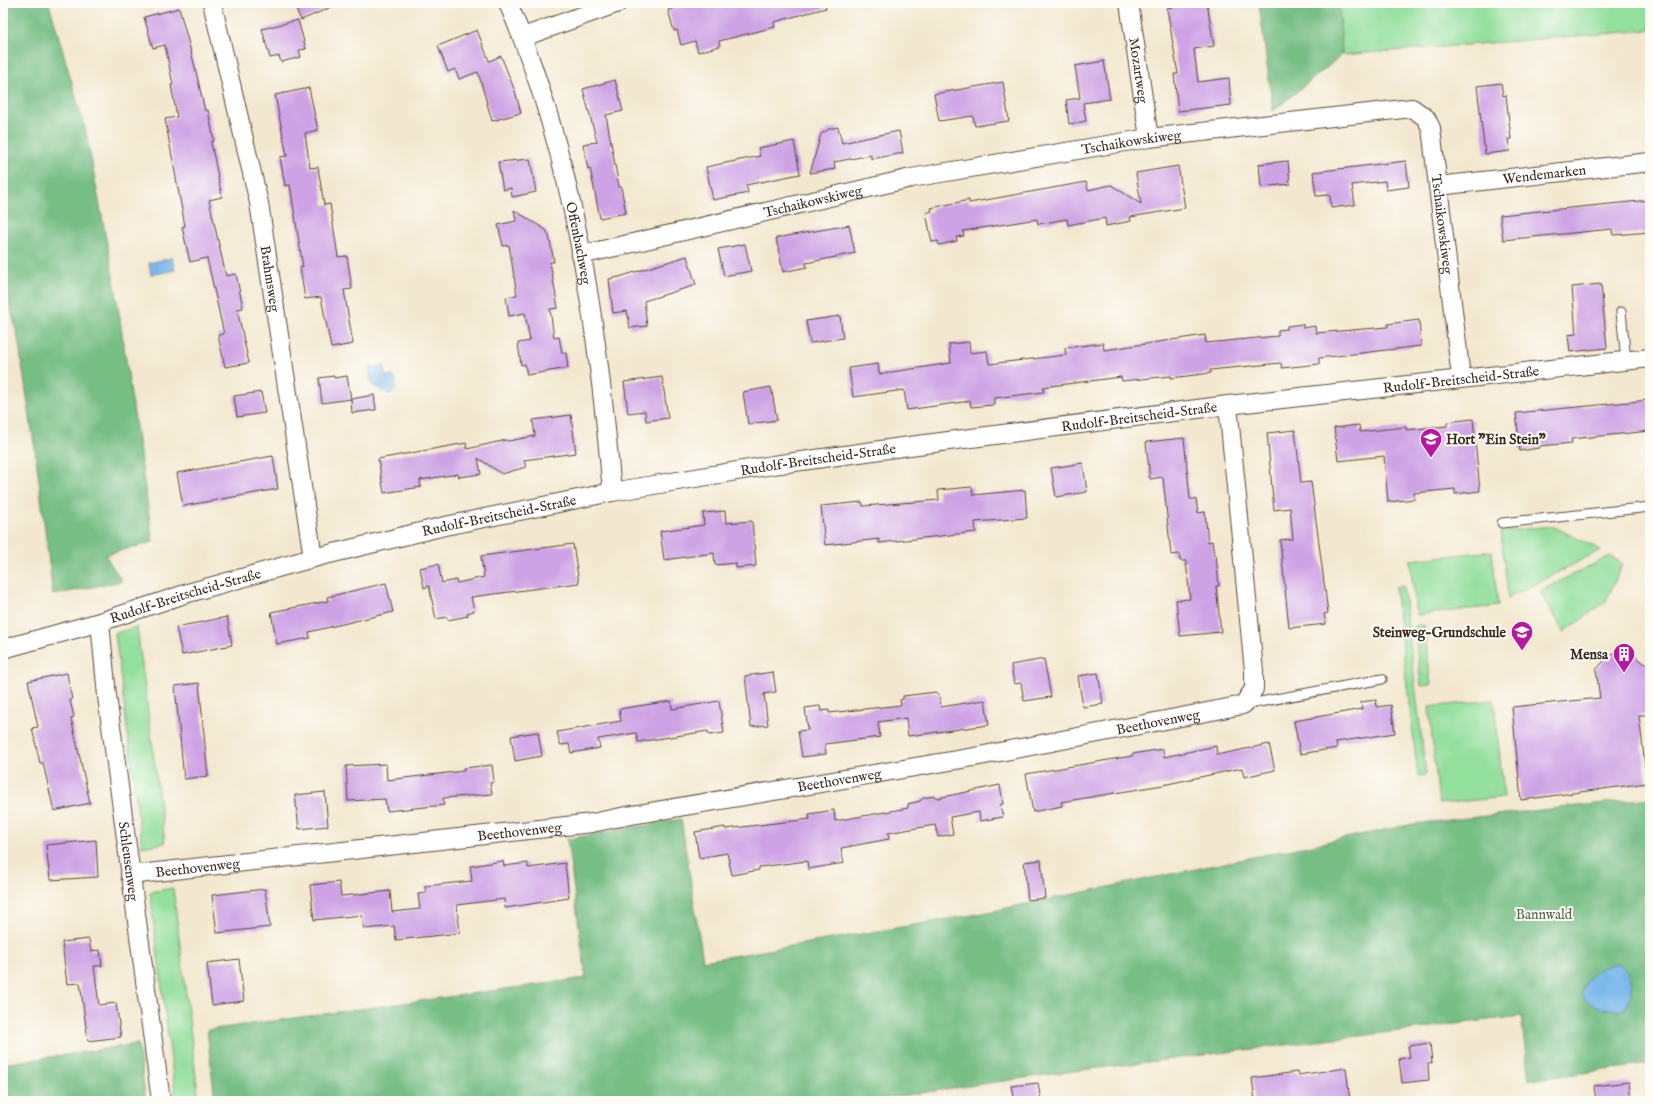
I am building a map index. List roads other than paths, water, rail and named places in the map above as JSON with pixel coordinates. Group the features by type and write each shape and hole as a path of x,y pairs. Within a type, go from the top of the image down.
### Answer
{"street":[{"name":"Brahmsweg","path":"212,3 259,203 313,558"},
{"name":"Offenbachweg","path":"508,3 523,37 558,149 581,255 604,401 612,492"},
{"path":"523,37 618,3"},
{"name":"Mozartweg","path":"1129,3 1149,138"},
{"name":"Tschaikowskiweg","path":"581,255 912,178 1149,138 1412,108 1426,118 1431,128 1461,378"},
{"name":"Wendemarken","path":"1438,186 1650,162"},
{"name":"Rudolf-Breitscheid-Straße","path":"3,649 100,622 188,593 313,558 446,526 612,492 773,465 1228,405 1650,358"},
{"path":"1228,405 1254,671 1254,689 1243,706"},
{"name":"Schleusenweg","path":"100,622 107,696 161,1101"},
{"name":"Beethovenweg","path":"130,874 592,823 974,757 1243,706"}],"lane":[{"path":"1621,312 1626,360"},
{"path":"1502,524 1650,507"},
{"path":"1243,706 1382,679"}],"water":[{"path":"172,258 175,270 151,275 149,263"},
{"path":"385,366 385,376 393,376 396,379 395,390 390,394 373,386 370,379 369,368"},
{"path":"1619,964 1629,975 1632,986 1632,991 1625,1010 1601,1008 1585,1000 1581,995 1590,976 1599,969"}],"place":[{"name":"Hort \"Ein Stein\"","path":"1431,458"},
{"name":"Steinweg-Grundschule","path":"1522,652"},
{"name":"Mensa","path":"1624,674"}],"park label":[{"name":"Bannwald","path":"1544,914"}]}
